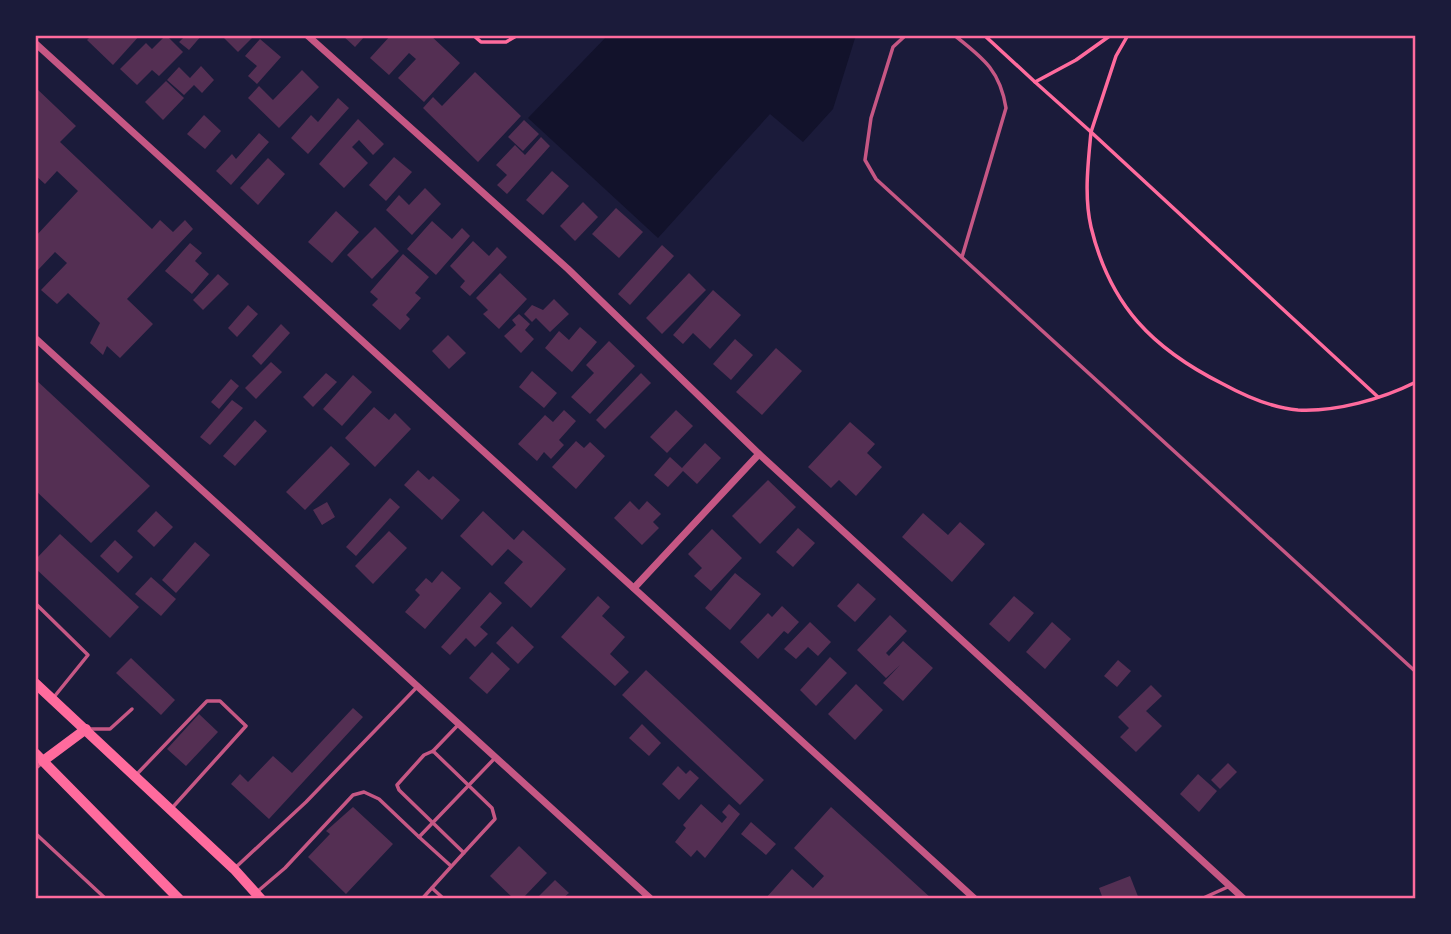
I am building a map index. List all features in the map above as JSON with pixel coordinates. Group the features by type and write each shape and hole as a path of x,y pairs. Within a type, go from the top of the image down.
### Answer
{"main road":[{"path":"35,682 234,870 258,896"},
{"path":"86,729 38,761 179,899"}],"street":[{"path":"307,35 568,269 759,454 1244,899"},
{"path":"35,43 975,899"},
{"path":"35,338 651,899"},
{"path":"634,588 759,454"}],"lane":[{"path":"906,35 893,47 871,118 865,160 876,178 1416,672"},
{"path":"954,35 977,53 1002,82 1006,108 962,257"},
{"path":"35,603 88,655 53,699"},
{"path":"234,870 306,802 418,686"},
{"path":"135,776 207,701 220,701 246,726 170,809"},
{"path":"86,729 110,729 132,709"},
{"path":"459,724 433,751 424,755 397,785 464,853"},
{"path":"422,899 495,819 492,808 433,751"},
{"path":"419,837 495,757"},
{"path":"258,896 353,795 363,792 379,799 452,866"},
{"path":"35,833 106,899"},
{"path":"1201,899 1230,886"},
{"path":"432,888 444,899"}],"path":[{"path":"473,35 481,42 506,42 518,35"},
{"path":"984,35 1378,397"},
{"path":"1035,82 1076,60 1111,35"},
{"path":"1128,35 1116,56 1091,132 1086,182 1091,227 1123,306 1153,341 1188,366 1251,399 1297,410 1332,407 1378,397 1416,382"}],"shaded area":[{"path":"608,35 856,35 833,109 803,142 770,114 658,238 528,118"}],"building":[{"path":"92,35 140,35 113,65 87,40"},
{"path":"166,35 183,52 159,76 152,70 137,85 120,69 146,43 152,49"},
{"path":"181,35 202,35 189,50 179,42 184,37"},
{"path":"221,35 255,35 238,52"},
{"path":"342,35 366,35 355,47"},
{"path":"391,35 430,35 460,63 424,102 398,78 416,59 409,53 389,75 370,58"},
{"path":"260,39 281,57 257,84 248,76 257,66 245,56"},
{"path":"201,66 214,80 202,93 194,85 184,95 167,80 179,67 190,78"},
{"path":"302,70 319,87 279,128 248,98 259,86 273,100"},
{"path":"475,72 521,116 478,162 423,108 433,97 442,106"},
{"path":"166,81 184,98 163,120 145,102"},
{"path":"35,87 76,126 60,142 152,229 160,220 173,232 185,220 193,229 127,299 153,324 120,358 107,346 103,355 90,343 100,323 68,293 57,304 41,290 67,263 55,252 38,270 35,267 35,237 78,191 57,171 45,184 35,175"},
{"path":"338,98 349,108 308,154 291,138 311,115 318,122"},
{"path":"204,115 221,131 205,149 187,134"},
{"path":"358,119 384,144 373,155 359,140 352,147 368,163 344,188 319,164"},
{"path":"524,120 539,134 523,151 508,137"},
{"path":"259,133 269,142 231,185 216,171 232,154 236,159"},
{"path":"541,137 550,146 507,194 497,185 507,175 496,165 515,145 525,155"},
{"path":"394,157 412,172 386,201 369,185"},
{"path":"268,158 285,174 258,205 240,188"},
{"path":"552,171 569,186 543,215 526,200"},
{"path":"425,188 441,204 412,235 386,210 399,195 409,205"},
{"path":"583,202 598,217 575,241 560,226"},
{"path":"616,208 643,232 619,258 592,234"},
{"path":"336,211 359,232 332,263 308,242"},
{"path":"432,221 452,239 462,228 470,236 436,275 407,249"},
{"path":"375,227 399,251 372,279 347,255"},
{"path":"473,241 489,256 497,247 507,257 470,296 460,287 465,281 450,266"},
{"path":"190,243 202,253 195,261 209,274 192,294 165,271"},
{"path":"662,245 674,256 630,305 618,294"},
{"path":"403,254 429,277 415,293 421,298 406,315 410,319 400,330 372,305 378,299 370,292"},
{"path":"500,273 527,299 499,329 483,314 488,310 476,298"},
{"path":"689,273 706,290 662,334 646,318"},
{"path":"218,274 229,284 203,310 193,300"},
{"path":"713,290 741,315 710,349 693,333 683,344 673,335"},
{"path":"554,299 569,314 550,332 536,318 532,322 524,314 532,305 543,310"},
{"path":"248,305 258,314 237,337 228,328"},
{"path":"519,314 530,324 525,330 534,339 521,353 504,336 516,325 512,320"},
{"path":"281,324 290,333 261,365 252,356"},
{"path":"580,327 597,342 572,372 545,348 559,331 569,340"},
{"path":"448,335 466,353 449,369 432,351"},
{"path":"735,339 753,355 731,380 713,364"},
{"path":"609,341 635,366 590,414 571,397 594,373 586,365"},
{"path":"776,348 802,371 762,415 736,392"},
{"path":"271,362 282,372 256,399 245,388"},
{"path":"532,371 557,393 544,408 519,387"},
{"path":"326,373 337,382 313,407 303,397"},
{"path":"641,373 651,383 605,429 596,420"},
{"path":"353,375 372,392 342,426 323,409"},
{"path":"35,379 150,486 91,543 35,490"},
{"path":"231,379 239,386 219,409 211,402"},
{"path":"232,400 243,408 210,445 200,437"},
{"path":"374,407 389,420 395,413 411,429 375,467 345,438"},
{"path":"564,410 576,421 559,440 564,445 551,459 544,452 537,461 518,444 545,415 553,422"},
{"path":"676,410 693,426 667,453 650,437"},
{"path":"255,420 267,431 235,466 223,456"},
{"path":"850,422 875,444 867,453 882,467 856,496 839,480 831,488 808,467"},
{"path":"576,441 584,448 590,442 605,456 576,489 552,467"},
{"path":"705,443 721,458 697,484 683,471 668,487 654,475 670,457 682,468"},
{"path":"331,446 350,464 305,510 286,492"},
{"path":"418,470 429,480 433,476 460,500 442,520 404,485"},
{"path":"768,480 796,507 760,544 732,516"},
{"path":"390,498 400,507 356,556 346,547"},
{"path":"630,501 639,510 647,501 661,514 653,522 659,528 642,545 614,518"},
{"path":"327,502 335,517 322,525 313,510"},
{"path":"156,511 173,527 154,547 137,531"},
{"path":"483,511 514,540 523,530 566,569 531,608 504,583 523,562 508,549 492,566 460,536"},
{"path":"923,513 948,535 960,522 985,544 952,582 902,537"},
{"path":"798,528 815,543 793,567 776,552"},
{"path":"712,529 742,558 711,591 694,576 702,568 688,554"},
{"path":"389,531 407,548 373,584 355,566"},
{"path":"60,534 139,607 110,638 35,568 35,560"},
{"path":"115,540 133,557 118,573 100,556"},
{"path":"195,542 210,555 176,593 162,580"},
{"path":"442,571 461,588 425,629 405,612 420,595 415,590 426,578 432,583"},
{"path":"735,573 761,594 730,630 705,608"},
{"path":"151,577 176,599 161,616 135,594"},
{"path":"858,583 876,599 855,622 837,606"},
{"path":"490,592 502,603 480,627 488,634 475,647 466,638 450,655 441,647"},
{"path":"598,596 610,607 602,616 625,637 610,654 629,672 615,686 561,637"},
{"path":"1014,596 1034,613 1009,642 989,624"},
{"path":"782,606 799,622 788,634 784,631 758,659 740,642 768,613 772,617"},
{"path":"890,615 907,631 886,653 889,656 903,641 933,668 903,701 883,683 900,665 886,678 857,650"},
{"path":"810,622 831,642 818,656 808,647 796,659 784,649"},
{"path":"1052,622 1071,639 1045,669 1026,652"},
{"path":"512,626 534,647 518,664 496,643"},
{"path":"492,652 510,669 487,694 469,678"},
{"path":"830,657 847,673 816,706 800,690"},
{"path":"131,658 175,700 161,715 116,673"},
{"path":"1118,660 1131,671 1117,687 1104,676"},
{"path":"646,670 764,780 740,805 622,695"},
{"path":"856,684 883,710 855,740 828,714"},
{"path":"1151,685 1162,696 1146,711 1162,726 1136,752 1120,737 1129,728 1118,717"},
{"path":"353,708 363,717 269,819 231,784 240,774 248,782 273,756 292,773"},
{"path":"199,714 218,732 186,766 167,749"},
{"path":"642,724 661,743 649,756 629,738"},
{"path":"1228,763 1237,772 1220,789 1211,780"},
{"path":"678,766 686,774 690,770 699,778 679,800 662,784"},
{"path":"1198,774 1217,791 1199,812 1180,794"},
{"path":"701,804 722,823 727,817 722,812 729,804 740,814 705,858 697,850 691,857 675,842 686,828 683,825"},
{"path":"353,807 393,844 346,894 308,857 330,834 326,831"},
{"path":"831,807 932,899 765,899 792,869 813,888 824,876 794,848"},
{"path":"751,822 776,844 766,855 741,834"},
{"path":"519,846 547,873 522,899 514,899 490,876"},
{"path":"1130,876 1139,899 1103,899 1099,888"},
{"path":"555,880 569,893 562,899 536,899"}]}
